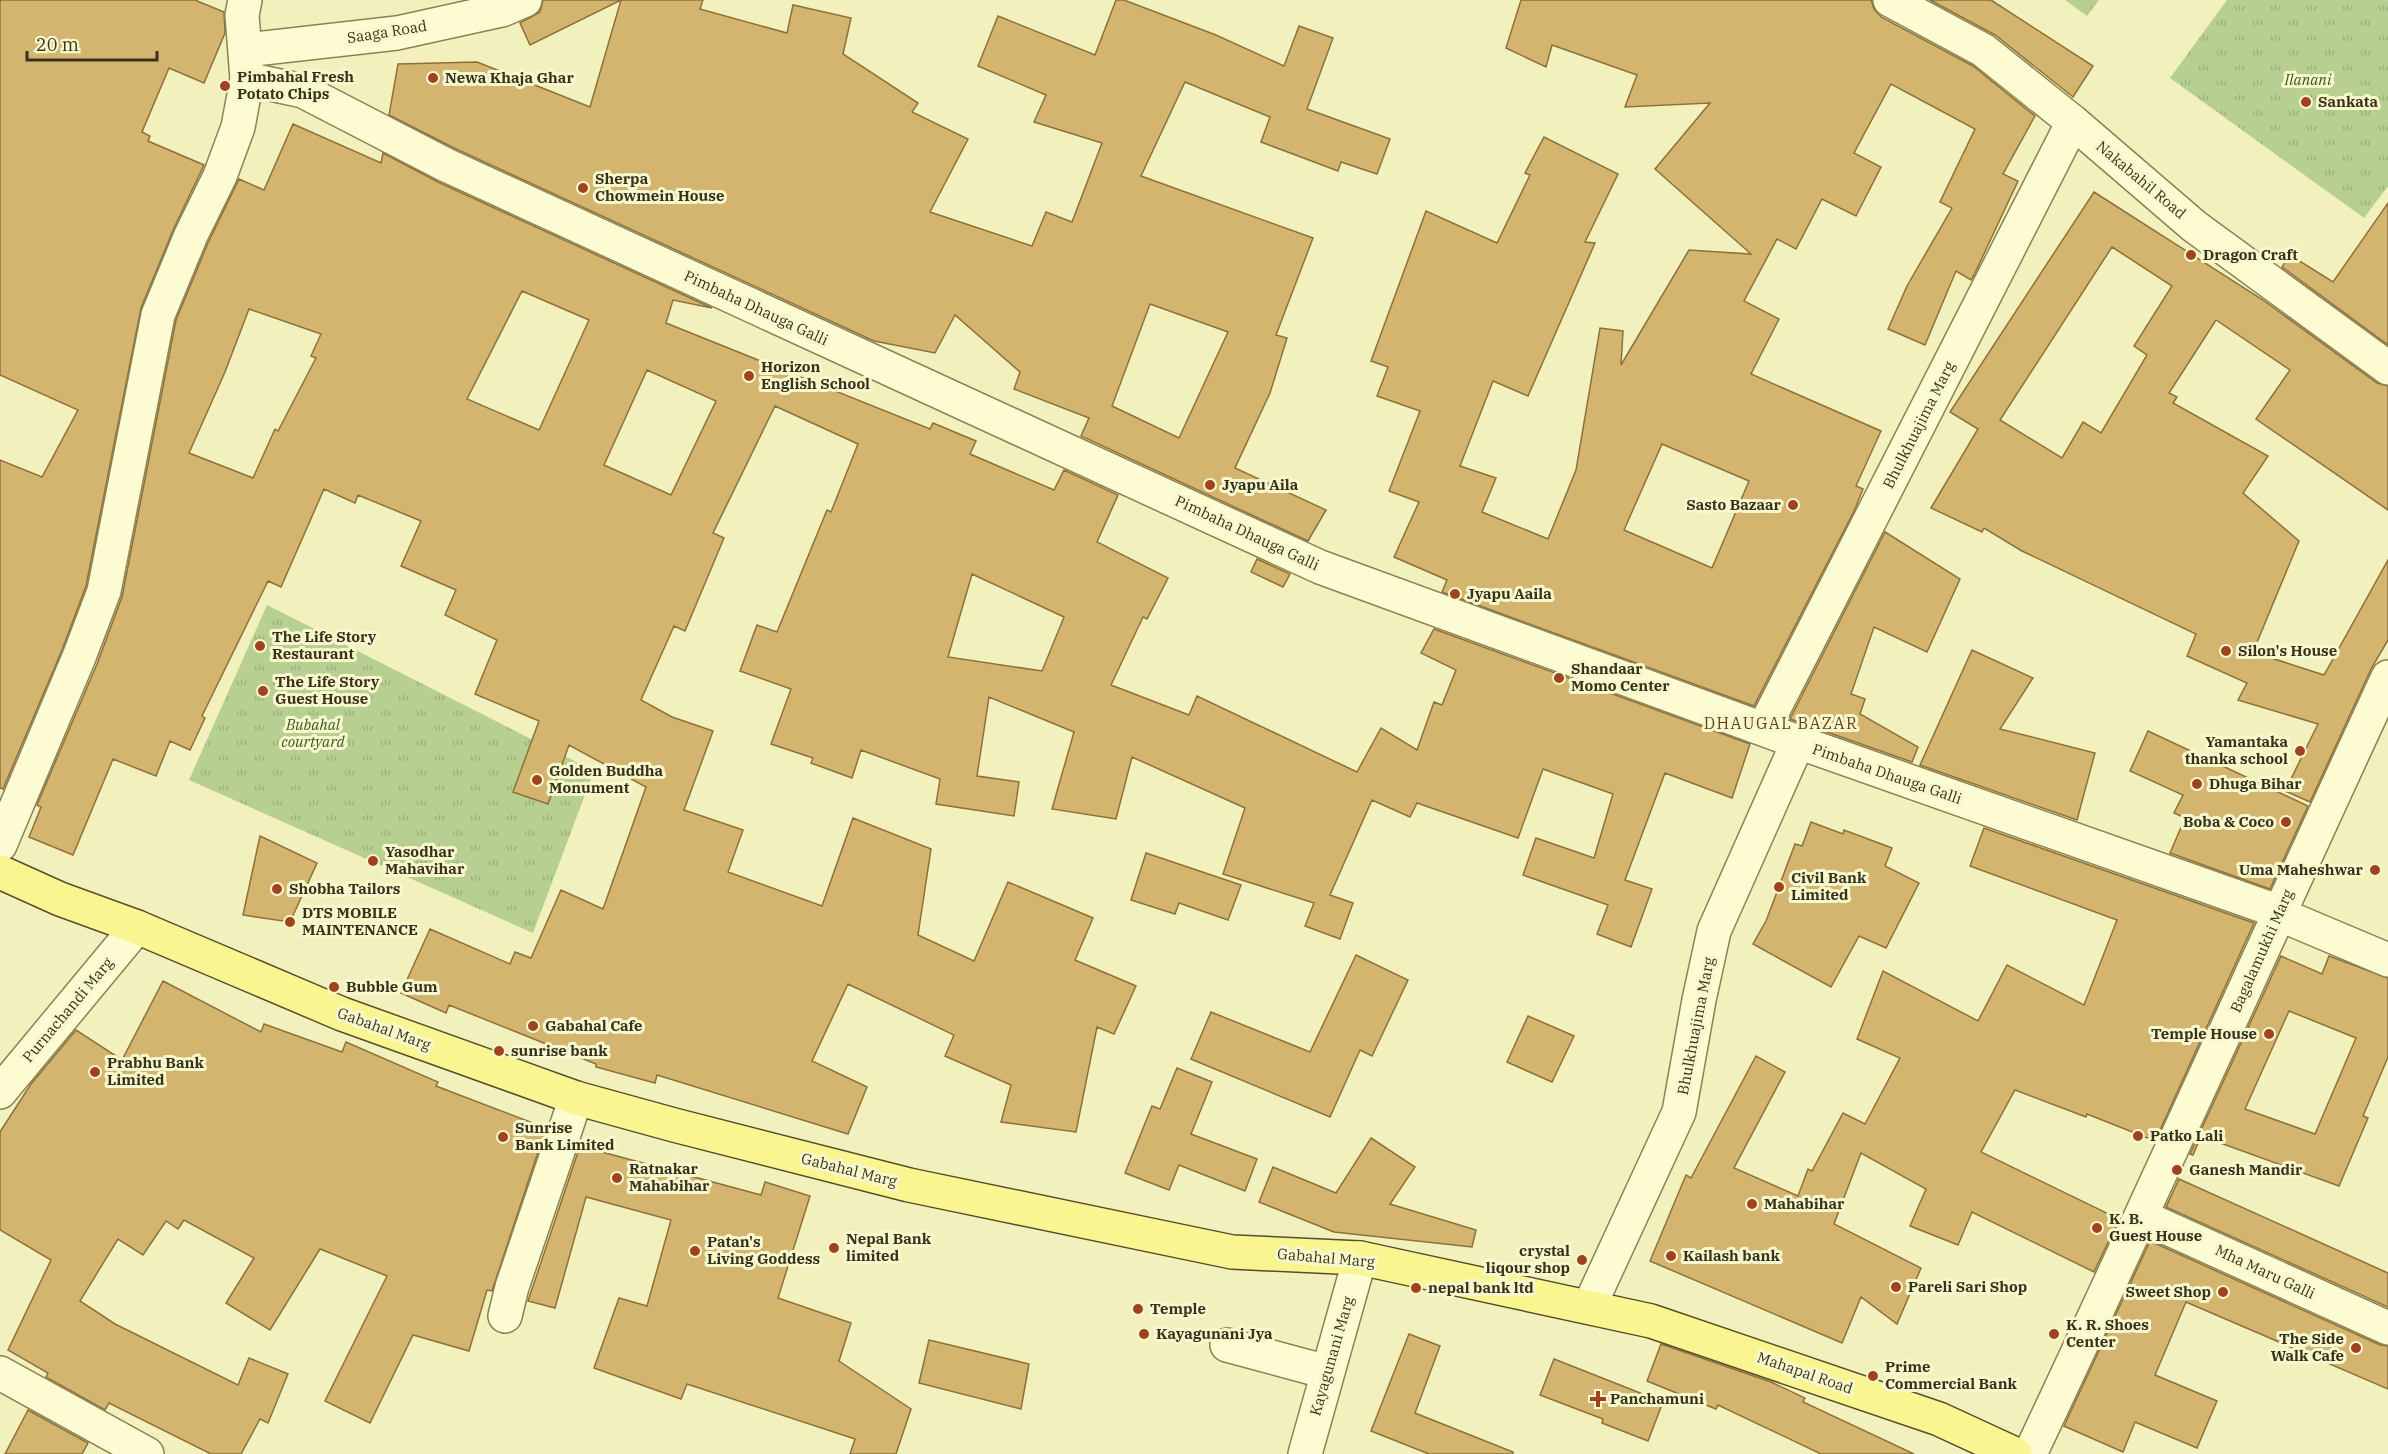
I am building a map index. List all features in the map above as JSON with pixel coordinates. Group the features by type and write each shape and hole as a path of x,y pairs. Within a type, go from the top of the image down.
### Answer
{"main road":[{"name":"Gabahal Marg","path":"0,872 342,1014 576,1098 674,1125 909,1185 1232,1252 1360,1258 1589,1307"},
{"name":"Mahapal Road","path":"1589,1307 1651,1321 1939,1419 2015,1454"}],"street":[{"name":"Saaga Road","path":"246,65 502,10 525,0"},
{"name":"Nakabahil Road","path":"1890,0 1983,50 2073,122 2194,226 2388,368"},
{"path":"0,845 79,657 104,591 158,315 191,235 220,176 238,127 246,65 235,5"},
{"name":"Pimbaha Dhauga Galli","path":"246,65 303,91 446,165 1320,567 1798,742 2280,912 2286,917 2388,960"},
{"name":"Bhulkhuajima Marg","path":"1764,729 2073,122"},
{"name":"Bagalamukhi Marg","path":"2030,1454 2143,1217 2388,677"},
{"name":"Bhulkhuajima Marg","path":"1589,1307 1679,1112 1714,931 1798,742"},
{"name":"Purnachandi Marg","path":"0,1092 137,927"},
{"path":"505,1316 512,1287 576,1098"},
{"name":"Mha Maru Galli","path":"2143,1217 2388,1328"},
{"name":"Kayagunani Marg","path":"1305,1454 1360,1258"},
{"path":"1227,1345 1327,1372"},
{"path":"0,1373 147,1454"}],"green space":[{"path":"2065,0 2099,0 2087,16"},
{"name":"Ilanani","path":"2227,0 2388,0 2388,186 2364,218 2170,78"},
{"name":"Bubahal courtyard","path":"267,605 594,771 533,933 189,780"}],"building":[{"path":"0,0 195,0 224,12 225,33 204,83 169,68 142,132 150,136 148,141 204,165 174,228 141,308 86,586 62,650 3,789 0,788 0,460 42,477 78,410 0,375"},
{"path":"543,0 621,0 530,45 520,23 540,12"},
{"path":"621,0 703,0 700,9 787,33 793,5 851,18 843,54 918,103 912,112 968,139 930,212 1032,246 1046,212 1072,222 1102,143 1034,122 1046,95 978,66 998,16 1095,55 1116,0 1124,0 1216,35 1284,66 1299,26 1333,38 1307,109 1390,139 1377,174 1341,162 1338,171 1261,142 1270,117 1185,82 1141,176 1313,238 1276,335 1287,338 1270,393 1235,468 1326,510 1308,541 1081,436 1089,418 1014,389 1020,372 955,315 935,353 874,341 454,148 389,115 398,64 477,62 590,107","holes":["1150,304 1228,332 1179,438 1112,406"]},
{"path":"1521,0 1871,0 1874,9 1881,17 1973,66 2035,116 2003,174 2018,181 1975,273 1971,280 1956,271 1925,345 1888,329 1907,286 1952,208 1940,202 1975,129 1891,84 1854,153 1881,167 1856,216 1822,199 1796,249 1777,239 1744,301 1779,319 1751,374 1881,431 1856,486 1863,489 1855,509 1754,706 1442,592 1447,580 1394,557 1419,502 1389,491 1420,411 1377,396 1388,367 1371,361 1426,211 1497,243 1530,175 1525,173 1544,137 1618,174 1585,242 1595,243 1528,396 1493,381 1460,466 1496,478 1482,512 1548,539 1576,470 1600,328 1623,331 1621,365 1689,250 1751,254 1655,169 1710,103 1625,107 1637,75 1552,45 1546,67 1506,48","holes":["1662,444 1749,481 1712,568 1624,530"]},
{"path":"1930,0 1991,0 2093,66 2073,97 1995,35"},
{"path":"293,124 381,163 383,153 438,182 712,308 673,300 666,323 930,429 933,423 976,441 970,454 1054,490 1064,470 1118,495 1097,542 1168,578 1147,619 1143,617 1111,685 1189,715 1197,696 1357,772 1381,728 1417,750 1434,702 1442,705 1456,670 1421,653 1434,629 1750,744 1732,798 1665,773 1625,880 1652,889 1631,947 1597,934 1608,905 1523,875 1536,838 1594,858 1613,794 1543,769 1518,838 1417,803 1410,817 1372,800 1330,895 1353,903 1340,939 1305,926 1314,903 1223,874 1245,808 1132,757 1116,819 1052,809 1074,732 989,697 977,776 1019,782 1014,816 936,804 940,779 861,750 852,778 811,763 813,758 771,744 791,689 740,671 757,625 777,632 827,510 831,512 858,444 775,406 713,533 724,538 685,631 674,626 641,700 672,717 713,731 684,810 743,830 728,872 822,906 853,818 931,849 918,935 974,961 1008,882 1093,918 1075,960 1136,986 1114,1034 1097,1027 1076,1132 1001,1122 1011,1085 945,1056 954,1035 848,984 812,1061 867,1087 848,1134 657,1075 655,1083 596,1067 596,1064 449,1005 446,1013 401,993 430,929 510,964 515,952 531,958 561,890 603,909 646,787 569,745 548,804 513,792 539,721 475,694 497,640 445,615 456,590 401,566 421,521 358,495 355,503 324,489 281,587 268,581 202,716 205,718 190,750 170,741 156,776 113,759 73,855 29,837 41,807 37,805 97,664 122,597 176,320 208,243 239,179 264,190","holes":["522,291 589,320 539,430 467,399","249,309 321,334 311,356 316,358 278,431 275,429 253,478 189,453 225,372","647,370 716,401 671,495 604,465","972,574 1064,617 1042,671 948,657"]},
{"path":"2094,192 2263,300 2377,383 2388,386 2388,510 2256,419 2290,370 2216,320 2169,393 2177,397 2173,403 2268,456 2243,493 2299,541 2253,652 2324,675 2388,560 2388,640 2371,669 2310,802 2285,791 2318,724 2238,700 2247,683 2187,656 2196,634 2022,551 1984,528 1982,532 1931,508 1978,429 1950,412","holes":["2112,247 2172,286 2134,346 2147,355 2101,433 2083,422 2062,458 2000,420"]},
{"path":"2388,203 2388,345 2282,267 2290,255 2333,282"},
{"path":"1885,532 1960,579 1927,652 1874,627 1851,694 1865,699 1860,714 1918,747 1912,762 1790,719"},
{"path":"1257,559 1290,574 1283,587 1251,572"},
{"path":"1972,650 2033,678 2000,729 2095,753 2077,820 1920,765"},
{"path":"2148,731 2308,806 2270,889 2170,853 2185,818 2174,813 2183,795 2130,771"},
{"path":"1811,822 1843,834 1844,830 1892,848 1885,866 1919,883 1886,948 1859,936 1831,987 1753,944 1766,921 1795,844 1802,846"},
{"path":"1984,828 2254,923 2155,1141 2087,1114 2086,1117 2015,1090 1981,1152 2119,1219 2094,1272 1972,1212 1958,1245 1910,1226 1926,1189 1861,1153 1834,1224 1921,1268 1897,1324 1861,1297 1842,1343 1650,1261 1686,1175 1691,1178 1756,1056 1785,1072 1734,1168 1798,1196 1808,1169 1812,1171 1843,1113 1865,1124 1900,1058 1857,1039 1883,971 1978,1021 2007,965 2084,1005 2117,920 1970,866"},
{"name":"Shobha Tailors","path":"260,836 317,863 290,922 243,915"},
{"path":"1146,853 1241,885 1228,920 1179,903 1175,914 1131,900"},
{"path":"1356,955 1408,980 1372,1056 1360,1050 1330,1117 1191,1059 1211,1012 1310,1052"},
{"path":"2281,956 2322,974 2329,956 2388,978 2388,1057 2363,1116 2368,1118 2339,1186 2201,1136 2193,1155 2190,1154","holes":["2289,1011 2356,1038 2315,1134 2245,1109"]},
{"path":"163,981 261,1032 264,1024 342,1052 346,1042 438,1082 436,1086 546,1128 492,1291 487,1290 469,1351 413,1335 370,1423 325,1401 387,1276 320,1249 270,1330 226,1303 254,1258 184,1220 178,1229 166,1221 143,1255 118,1239 80,1301 115,1324 238,1385 249,1358 288,1374 268,1423 260,1419 241,1454 211,1454 109,1403 105,1410 46,1377 48,1373 8,1350 51,1260 0,1230 0,1132 31,1084 76,1030 122,1060"},
{"path":"1528,1016 1574,1036 1552,1082 1507,1062"},
{"path":"1177,1068 1212,1082 1191,1134 1257,1159 1245,1191 1179,1165 1169,1190 1125,1173 1152,1106 1160,1109"},
{"path":"1371,1138 1415,1167 1390,1204 1476,1230 1472,1247 1334,1232 1259,1202 1273,1167 1336,1193"},
{"path":"580,1146 761,1195 765,1182 810,1196 778,1298 851,1323 839,1361 911,1409 896,1454 850,1454 855,1439 687,1384 681,1399 594,1368 619,1298 647,1306 671,1220 586,1197 555,1308 528,1301"},
{"path":"2179,1179 2388,1273 2388,1307 2166,1207"},
{"path":"2150,1241 2380,1345 2388,1346 2388,1389 2186,1302 2155,1375 2217,1401 2197,1448 2135,1422 2123,1452 2064,1426"},
{"path":"1409,1334 1440,1346 1415,1413 1513,1452 1513,1454 1429,1454 1371,1431"},
{"path":"929,1340 1029,1364 1021,1409 919,1383"},
{"path":"1661,1344 1771,1382 1805,1398 1803,1402 1914,1454 1821,1454 1718,1405 1716,1409 1647,1381"},
{"path":"1554,1359 1663,1402 1648,1441 1602,1423 1603,1419 1540,1395"},
{"path":"28,1410 88,1443 82,1454 5,1454"}],"place":[{"name":"Newa Khaja Ghar","path":"433,78"},
{"name":"Pimbahal Fresh Potato Chips","path":"225,86"},
{"name":"Sankata","path":"2306,102"},
{"name":"Sherpa Chowmein House","path":"583,188"},
{"name":"Dragon Craft","path":"2191,255"},
{"name":"Horizon English School","path":"749,376"},
{"name":"Jyapu Aila","path":"1210,485"},
{"name":"Sasto Bazaar","path":"1793,505"},
{"name":"Jyapu Aaila","path":"1455,594"},
{"name":"The Life Story Restaurant","path":"260,646"},
{"name":"Silon's House","path":"2226,651"},
{"name":"Shandaar Momo Center","path":"1559,678"},
{"name":"The Life Story Guest House","path":"263,691"},
{"name":"Yamantaka thanka school","path":"2300,751"},
{"name":"Golden Buddha Monument","path":"537,780"},
{"name":"Dhuga Bihar","path":"2197,784"},
{"name":"Boba & Coco","path":"2286,822"},
{"name":"Yasodhar Mahavihar","path":"373,861"},
{"name":"Uma Maheshwar","path":"2375,870"},
{"name":"Civil Bank Limited","path":"1779,887"},
{"name":"Shobha Tailors","path":"277,889"},
{"name":"DTS MOBILE MAINTENANCE","path":"290,922"},
{"name":"Bubble Gum","path":"334,987"},
{"name":"Gabahal Cafe","path":"533,1026"},
{"name":"Temple House","path":"2269,1034"},
{"name":"sunrise bank","path":"499,1051"},
{"name":"Prabhu Bank Limited","path":"95,1072"},
{"name":"Patko Lali","path":"2138,1136"},
{"name":"Sunrise Bank Limited","path":"503,1137"},
{"name":"Ganesh Mandir","path":"2177,1170"},
{"name":"Ratnakar Mahabihar","path":"617,1178"},
{"name":"Mahabihar","path":"1752,1204"},
{"name":"K. B. Guest House","path":"2097,1228"},
{"name":"Nepal Bank limited","path":"834,1248"},
{"name":"Patan's Living Goddess","path":"695,1251"},
{"name":"Kailash bank","path":"1671,1256"},
{"name":"crystal liqour shop","path":"1582,1260"},
{"name":"Pareli Sari Shop","path":"1896,1287"},
{"name":"nepal bank ltd","path":"1416,1288"},
{"name":"Sweet Shop","path":"2223,1292"},
{"name":"Temple","path":"1138,1309"},
{"name":"Kayagunani Jya","path":"1144,1334"},
{"name":"K. R. Shoes Center","path":"2054,1334"},
{"name":"The Side Walk Cafe","path":"2356,1348"},
{"name":"Prime Commercial Bank","path":"1873,1376"},
{"name":"Panchamuni","path":"1598,1399"}],"district":[{"name":"DHAUGAL BAZAR","path":"1781,723"}]}
